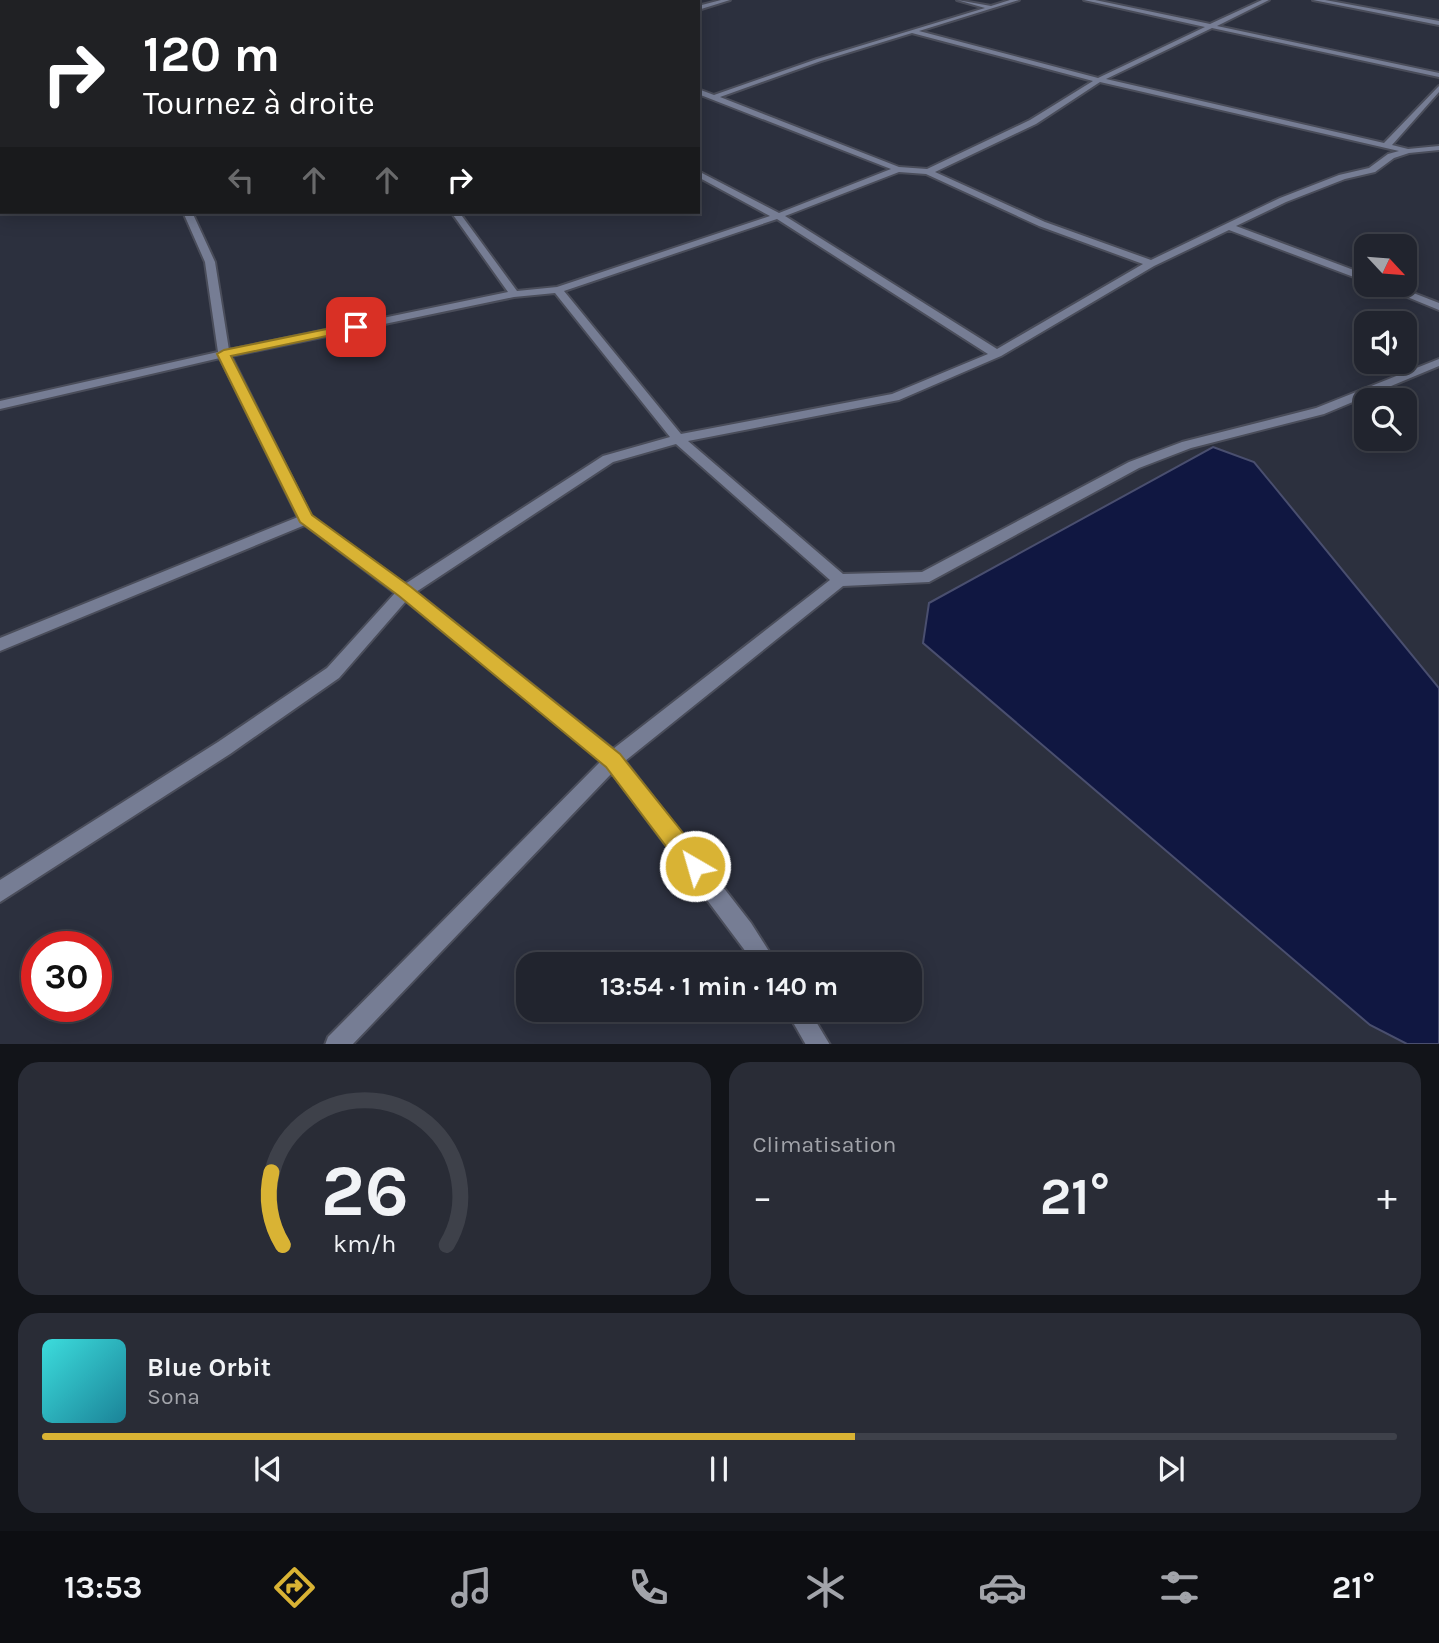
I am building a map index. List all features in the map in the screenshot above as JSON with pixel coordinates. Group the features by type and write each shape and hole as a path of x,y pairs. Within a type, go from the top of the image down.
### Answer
{"street":[{"path":"700,7 727,0"},
{"path":"960,0 991,8"},
{"path":"714,97 910,31 1016,0"},
{"path":"1087,0 1439,75"},
{"path":"928,172 1032,122 1099,80 1266,0"},
{"path":"1316,0 1439,23"},
{"path":"910,31 1099,80 1408,151"},
{"path":"1386,146 1439,88"},
{"path":"700,92 898,169 928,172 1042,224 1151,264"},
{"path":"0,891 224,748 332,673 405,592 608,459 678,439 895,397 997,355 1151,264 1294,195 1342,177 1372,170 1391,156 1408,151 1439,148"},
{"path":"0,405 224,354 514,294 558,290 778,216 898,169"},
{"path":"700,174 778,216 997,355"},
{"path":"188,214 210,262 224,354 306,519 405,592 613,760 759,952"},
{"path":"456,214 514,294"},
{"path":"1227,226 1354,274"},
{"path":"558,290 678,439 840,580"},
{"path":"1416,298 1439,307"},
{"path":"338,1044 613,760 840,580 924,578 1134,465 1187,445 1320,411 1439,362"},
{"path":"0,645 306,519"},
{"path":"804,1022 817,1043"}],"shaded area":[{"path":"1213,447 1254,462 1439,688 1439,1044 1407,1044 1370,1025 923,643 929,603"}],"route":[{"path":"356,327 224,354 306,519 405,592 613,760 695,866"}]}
